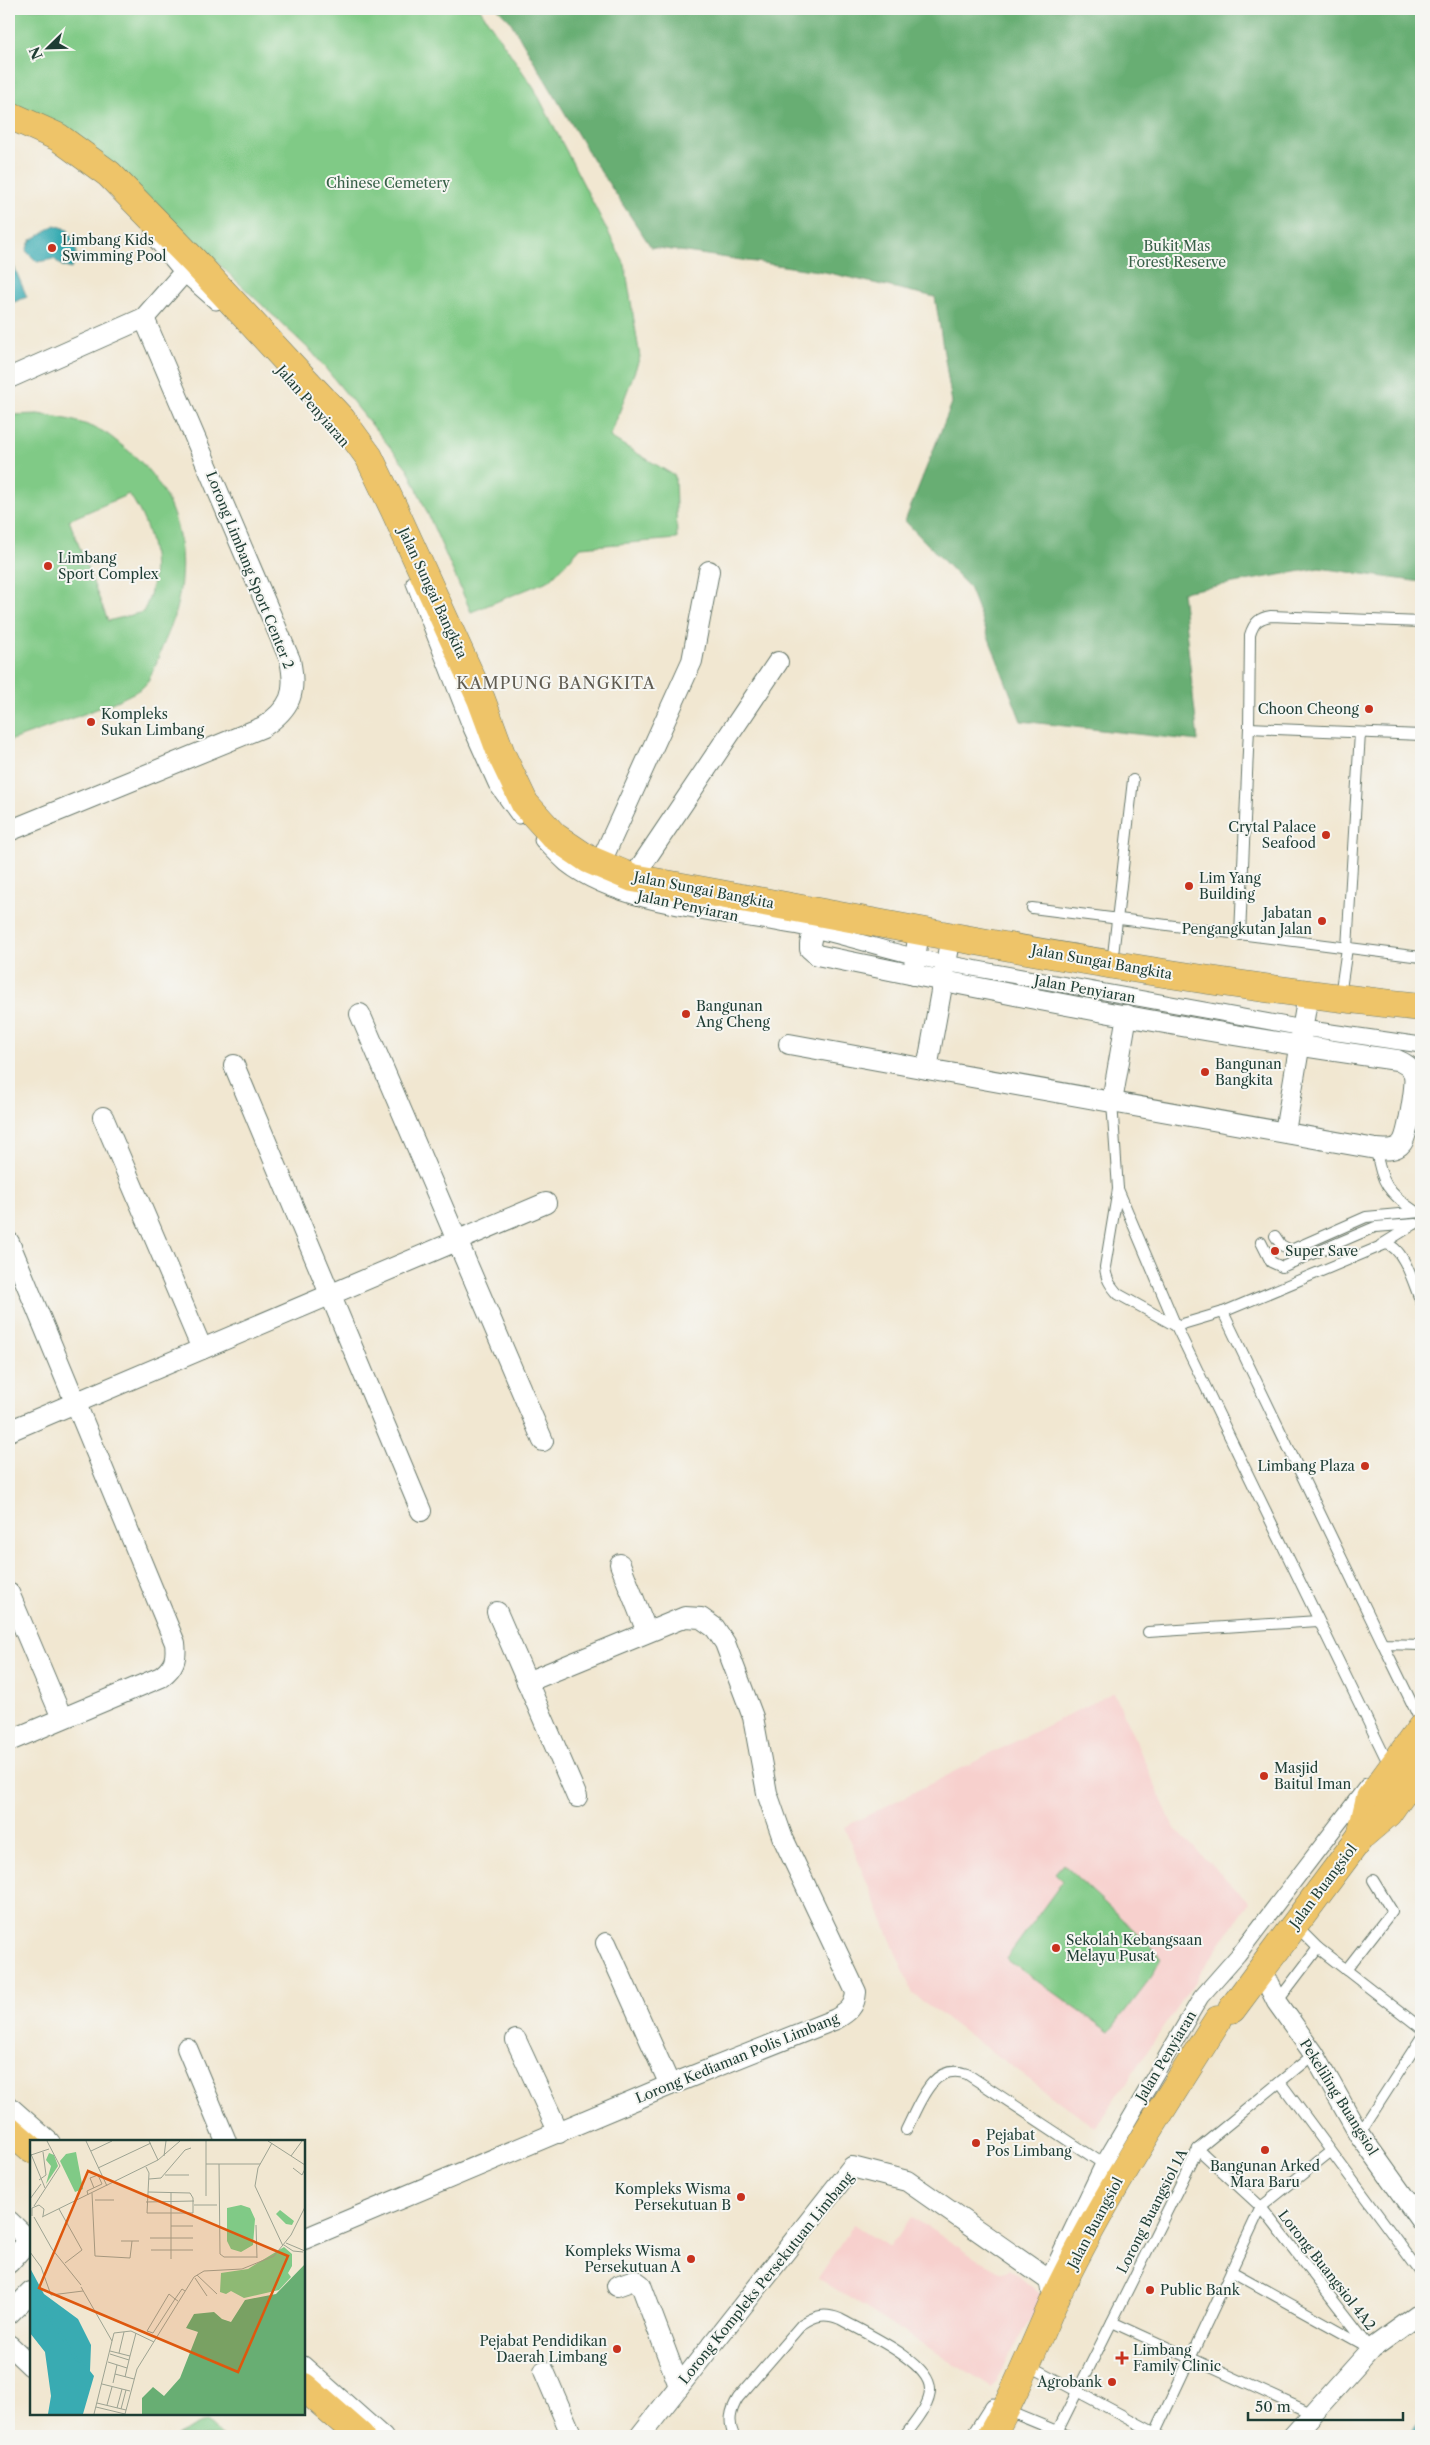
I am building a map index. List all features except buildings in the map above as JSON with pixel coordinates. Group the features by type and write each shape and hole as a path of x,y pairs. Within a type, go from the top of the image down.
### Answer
{"main road":[{"name":"Jalan Sungai Bangkita","path":"9,115 58,137 108,174 188,267 342,420 369,457 481,699 502,756 525,804 554,836 588,859 633,878 815,920 920,930 1112,965 1308,995 1421,1007"},
{"path":"1388,1004 1421,1016"},
{"path":"1406,1773 1420,1720"},
{"name":"Jalan Buangsiol","path":"991,2436 1006,2410 1027,2365 1054,2284 1111,2169 1225,2014 1261,1970 1361,1836 1370,1798 1406,1773"},
{"path":"9,2130 30,2148"},
{"path":"305,2388 360,2436"}],"street":[{"name":"Jalan Penyiaran","path":"9,129 50,147 98,176 188,267 344,438 367,474 403,553 470,726 492,776 525,825 567,864 609,887 665,904 815,920"},
{"path":"9,378 144,318 188,267"},
{"name":"Lorong Limbang Sport Center 2","path":"9,831 263,727 279,716 290,699 294,679 290,660 144,318"},
{"path":"600,864 692,661 709,571"},
{"path":"633,878 778,662"},
{"path":"789,1044 1376,1149 1394,1149 1401,1144 1405,1135 1414,1084 1414,1073 1407,1064 1397,1060 1301,1037 1126,1015 914,966 818,955 810,949 815,920"},
{"path":"914,966 920,930"},
{"path":"927,1069 950,936"},
{"name":"Jalan Penyiaran","path":"944,972 1301,1037 1421,1045"},
{"path":"1285,1132 1308,995"},
{"path":"360,1014 543,1441"},
{"path":"1112,1102 1126,1015"},
{"path":"234,1064 421,1511"},
{"path":"103,1117 202,1349"},
{"path":"9,1431 546,1203"},
{"path":"9,1242 175,1642 177,1656 172,1669 161,1677 9,1741"},
{"path":"620,1564 647,1632"},
{"path":"9,1593 62,1718"},
{"path":"497,1612 577,1798"},
{"name":"Lorong Kediaman Polis Limbang","path":"305,2239 670,2085 836,2019 847,2013 855,2004 856,1992 782,1836 767,1793 753,1717 726,1642 714,1628 701,1618 686,1617 527,1682"},
{"name":"Jalan Penyiaran","path":"1111,2169 1201,1997 1406,1773"},
{"path":"606,1942 670,2085"},
{"name":"Pekeliling Buangsiol","path":"1261,1970 1278,2002 1314,2054 1359,2134 1420,2215"},
{"path":"516,2040 559,2133"},
{"path":"187,2048 226,2140"},
{"path":"9,2103 51,2140"},
{"name":"Lorong Kompleks Persekutuan Limbang","path":"640,2436 852,2168 907,2181 1054,2284"},
{"path":"9,2221 30,2239 9,2263"},
{"path":"617,2286 634,2280 641,2285 680,2386"},
{"path":"974,2436 993,2406 1054,2284"},
{"path":"9,2314 30,2293"},
{"path":"1294,2436 1372,2349 1421,2313"},
{"path":"9,2345 30,2365"},
{"path":"305,2365 385,2436"},
{"path":"544,2371 572,2436"}],"lane":[{"path":"1240,935 1249,728 1250,635 1253,625 1261,618 1271,616 1421,622"},
{"path":"1249,728 1421,735"},
{"path":"1340,998 1348,948 1360,733"},
{"path":"1112,965 1133,780"},
{"path":"1032,908 1421,957"},
{"path":"1112,1102 1118,1189 1105,1267 1106,1277 1118,1294 1176,1326 1223,1312 1379,1246 1418,1224"},
{"path":"1376,1149 1380,1173 1389,1189 1399,1200 1419,1212"},
{"path":"1118,1189 1176,1326 1318,1621 1406,1773"},
{"path":"1275,1236 1281,1246 1291,1250 1366,1217 1419,1212"},
{"path":"1261,1242 1270,1262 1282,1267 1375,1227 1418,1224"},
{"path":"1379,1246 1392,1245 1397,1248 1421,1302"},
{"path":"1223,1312 1420,1720"},
{"path":"1148,1632 1318,1621"},
{"path":"1383,1644 1421,1645"},
{"path":"1346,1970 1392,1911 1373,1880"},
{"path":"1294,1924 1318,1948 1421,2028"},
{"path":"1278,2002 1318,1948"},
{"path":"1359,2134 1421,2038"},
{"name":"Lorong Buangsiol 1A","path":"1056,2433 1198,2149 1314,2054"},
{"path":"906,2130 932,2082 939,2075 948,2071 958,2070 967,2074 1111,2169"},
{"path":"1280,2082 1421,2273"},
{"name":"Lorong Buangsiol 4A2","path":"1198,2149 1261,2207 1372,2349"},
{"path":"1027,2365 1158,2435 1261,2207 1330,2152"},
{"path":"1232,2271 1372,2349"},
{"path":"734,2436 729,2421 731,2409 738,2398 802,2324 814,2316 827,2314 840,2319 916,2362 926,2374 930,2390 926,2405 906,2436"},
{"path":"1112,2322 1313,2414"},
{"path":"1006,2410 1056,2433 1069,2436"}],"shaded area":[{"name":"Sekolah Kebangsaan Melayu Pusat","path":"1114,1692 1174,1828 1249,1902 1095,2128 913,1994 844,1827"},
{"path":"911,2217 1000,2273 1010,2269 1043,2296 992,2388 818,2278 854,2225 890,2247"}],"green space":[{"name":"Chinese Cemetery","path":"9,9 480,9 535,90 625,265 640,357 610,437 675,476 677,539 581,547 550,580 471,612 408,469 312,352 156,205 9,111"},
{"name":"Bukit Mas Forest Reserve","path":"498,9 1421,9 1421,582 1319,568 1182,592 1198,741 1021,721 969,587 905,521 952,403 935,297 825,272 651,247 593,160 510,21"},
{"path":"38,414 77,422 103,432 125,448 146,467 162,489 173,513 179,538 182,564 180,591 174,617 145,685 123,698 9,741 9,415","holes":["129,494 144,521 153,552 153,583 143,612 108,621 69,520"]},
{"path":"1063,1864 1153,1948 1161,1959 1152,1976 1109,2032 1006,1959 1063,1881 1055,1873"},
{"path":"206,2421 222,2436 175,2436"}],"water":[{"name":"Limbang Kids Swimming Pool","path":"55,225 67,229 75,244 76,253 71,269 62,266 54,259 37,262 26,251 30,241"},
{"path":"9,255 27,297 9,304"},
{"path":"1421,2421 1421,2436 1409,2436"}],"place":[{"name":"Limbang Kids Swimming Pool","path":"52,248"},
{"name":"Limbang Sport Complex","path":"48,566"},
{"name":"Choon Cheong","path":"1369,709"},
{"name":"Kompleks Sukan Limbang","path":"91,722"},
{"name":"Crytal Palace Seafood","path":"1326,835"},
{"name":"Lim Yang Building","path":"1189,886"},
{"name":"Jabatan Pengangkutan Jalan","path":"1322,921"},
{"name":"Bangunan Ang Cheng","path":"686,1014"},
{"name":"Bangunan Bangkita","path":"1205,1072"},
{"name":"Super Save","path":"1275,1251"},
{"name":"Limbang Plaza","path":"1365,1466"},
{"name":"Masjid Baitul Iman","path":"1264,1776"},
{"name":"Sekolah Kebangsaan Melayu Pusat","path":"1056,1948"},
{"name":"Pejabat Pos Limbang","path":"976,2143"},
{"name":"Bangunan Arked Mara Baru","path":"1265,2150"},
{"name":"Kompleks Wisma Persekutuan B","path":"741,2197"},
{"name":"Kompleks Wisma Persekutuan A","path":"691,2259"},
{"name":"Public Bank","path":"1150,2290"},
{"name":"Pejabat Pendidikan Daerah Limbang","path":"617,2349"},
{"name":"Limbang Family Clinic","path":"1122,2358"},
{"name":"Agrobank","path":"1112,2382"}],"district":[{"name":"KAMPUNG BANGKITA","path":"556,683"}]}
